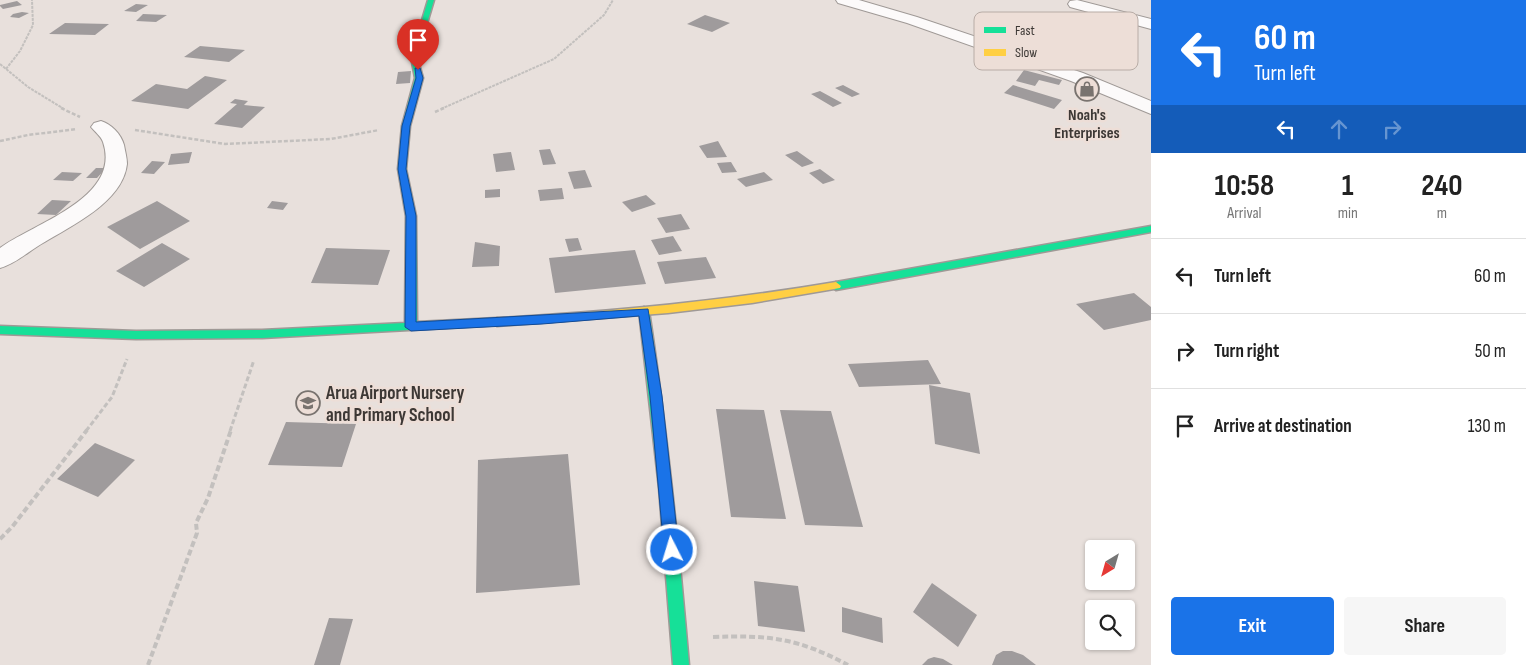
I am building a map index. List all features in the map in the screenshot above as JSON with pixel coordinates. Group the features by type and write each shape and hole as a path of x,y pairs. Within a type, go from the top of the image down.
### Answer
{"main road":[{"path":"411,327 411,216 402,169 406,126 419,78 414,57 432,0"},
{"path":"0,330 136,335 262,334 542,320 764,299 1151,229"},
{"path":"644,311 657,406 681,665"}],"street":[{"path":"844,0 974,41"},
{"path":"1075,4 1105,12"},
{"path":"1138,21 1151,24"},
{"path":"1059,70 1151,108"},
{"path":"0,260 44,231 79,212 102,195 111,180 117,160 112,141 102,126"}],"path":[{"path":"6,69 20,51 33,25 32,0"},
{"path":"0,64 63,110 102,126 225,144 331,139 406,126 554,59 604,15 613,0"},
{"path":"0,141 28,135 102,126"},
{"path":"148,665 196,533 196,523 208,498 262,334"},
{"path":"0,539 12,528 112,398 136,335"},
{"path":"680,638 775,636 796,640 824,650 848,665"}],"building":[{"path":"17,1 22,5 3,9 0,6 0,5"},
{"path":"136,4 148,5 136,12 124,11"},
{"path":"29,13 19,18 10,17 13,14"},
{"path":"143,14 167,15 156,22 136,21"},
{"path":"705,15 730,23 712,32 687,24"},
{"path":"65,23 109,24 95,35 49,34"},
{"path":"200,46 245,50 229,62 184,57"},
{"path":"1024,70 1062,80 1059,85 1039,80 1035,86 1016,81"},
{"path":"411,71 410,83 396,84 398,72"},
{"path":"205,76 227,80 188,109 131,101 156,84 187,89"},
{"path":"843,85 860,94 852,97 835,88"},
{"path":"1013,85 1062,100 1054,109 1004,93"},
{"path":"820,91 842,103 833,107 811,94"},
{"path":"235,99 248,101 244,105 265,107 242,128 214,124 237,104 230,103"},
{"path":"718,141 727,157 707,158 699,146"},
{"path":"550,149 556,164 543,165 539,150"},
{"path":"797,151 814,163 802,167 785,155"},
{"path":"192,152 189,163 168,165 171,154"},
{"path":"511,152 515,170 496,172 493,154"},
{"path":"152,161 165,162 154,174 141,173"},
{"path":"731,162 737,172 722,173 717,163"},
{"path":"96,168 106,168 97,178 86,178"},
{"path":"820,169 835,180 823,184 809,173"},
{"path":"585,170 592,187 574,189 568,172"},
{"path":"62,172 82,173 73,181 53,180"},
{"path":"764,172 773,180 746,187 737,179"},
{"path":"562,188 564,199 540,201 538,190"},
{"path":"500,189 500,197 485,198 485,190"},
{"path":"646,195 656,204 632,212 622,202"},
{"path":"52,200 71,201 56,215 37,214"},
{"path":"157,201 190,221 140,249 107,227"},
{"path":"272,201 288,203 283,210 267,208"},
{"path":"681,214 690,229 666,233 657,218"},
{"path":"673,236 682,251 659,255 651,240"},
{"path":"578,238 582,250 569,252 565,239"},
{"path":"475,242 500,246 499,266 472,267"},
{"path":"162,243 190,259 144,287 116,271"},
{"path":"326,248 390,250 378,285 311,283"},
{"path":"635,250 646,284 555,293 549,258"},
{"path":"706,257 716,278 665,284 657,262"},
{"path":"1134,293 1151,307 1151,320 1104,330 1076,304"},
{"path":"928,360 941,384 859,387 848,364"},
{"path":"929,385 970,393 980,454 935,444"},
{"path":"716,409 764,410 786,519 731,517"},
{"path":"780,410 831,411 863,527 805,525"},
{"path":"286,422 356,424 342,467 268,465"},
{"path":"95,443 135,460 98,497 57,479"},
{"path":"568,454 580,585 476,593 478,460"},
{"path":"754,581 798,586 805,632 758,626"},
{"path":"932,583 977,615 958,647 913,612"},
{"path":"842,607 882,618 883,643 842,632"},
{"path":"329,618 353,619 340,665 314,665"},
{"path":"1003,651 1012,651 1023,655 1036,665 992,665 996,655"},
{"path":"934,657 943,659 953,665 922,665 928,659"}],"traffic: fast":[{"path":"411,327 411,216 402,169 406,126 419,78 414,57 431,0"},
{"path":"836,286 1151,229"},
{"path":"644,311 666,488 681,665"},
{"path":"0,330 136,335 262,334 497,322"}],"traffic: slow":[{"path":"497,322 668,310 836,286"}],"place":[{"name":"Noah's Enterprises","path":"1087,89"},
{"name":"Arua Airport Nursery and Primary School","path":"308,403"}],"route":[{"path":"418,70 419,78 406,126 402,169 411,216 411,327 542,320 644,311 656,396 672,550"}]}
